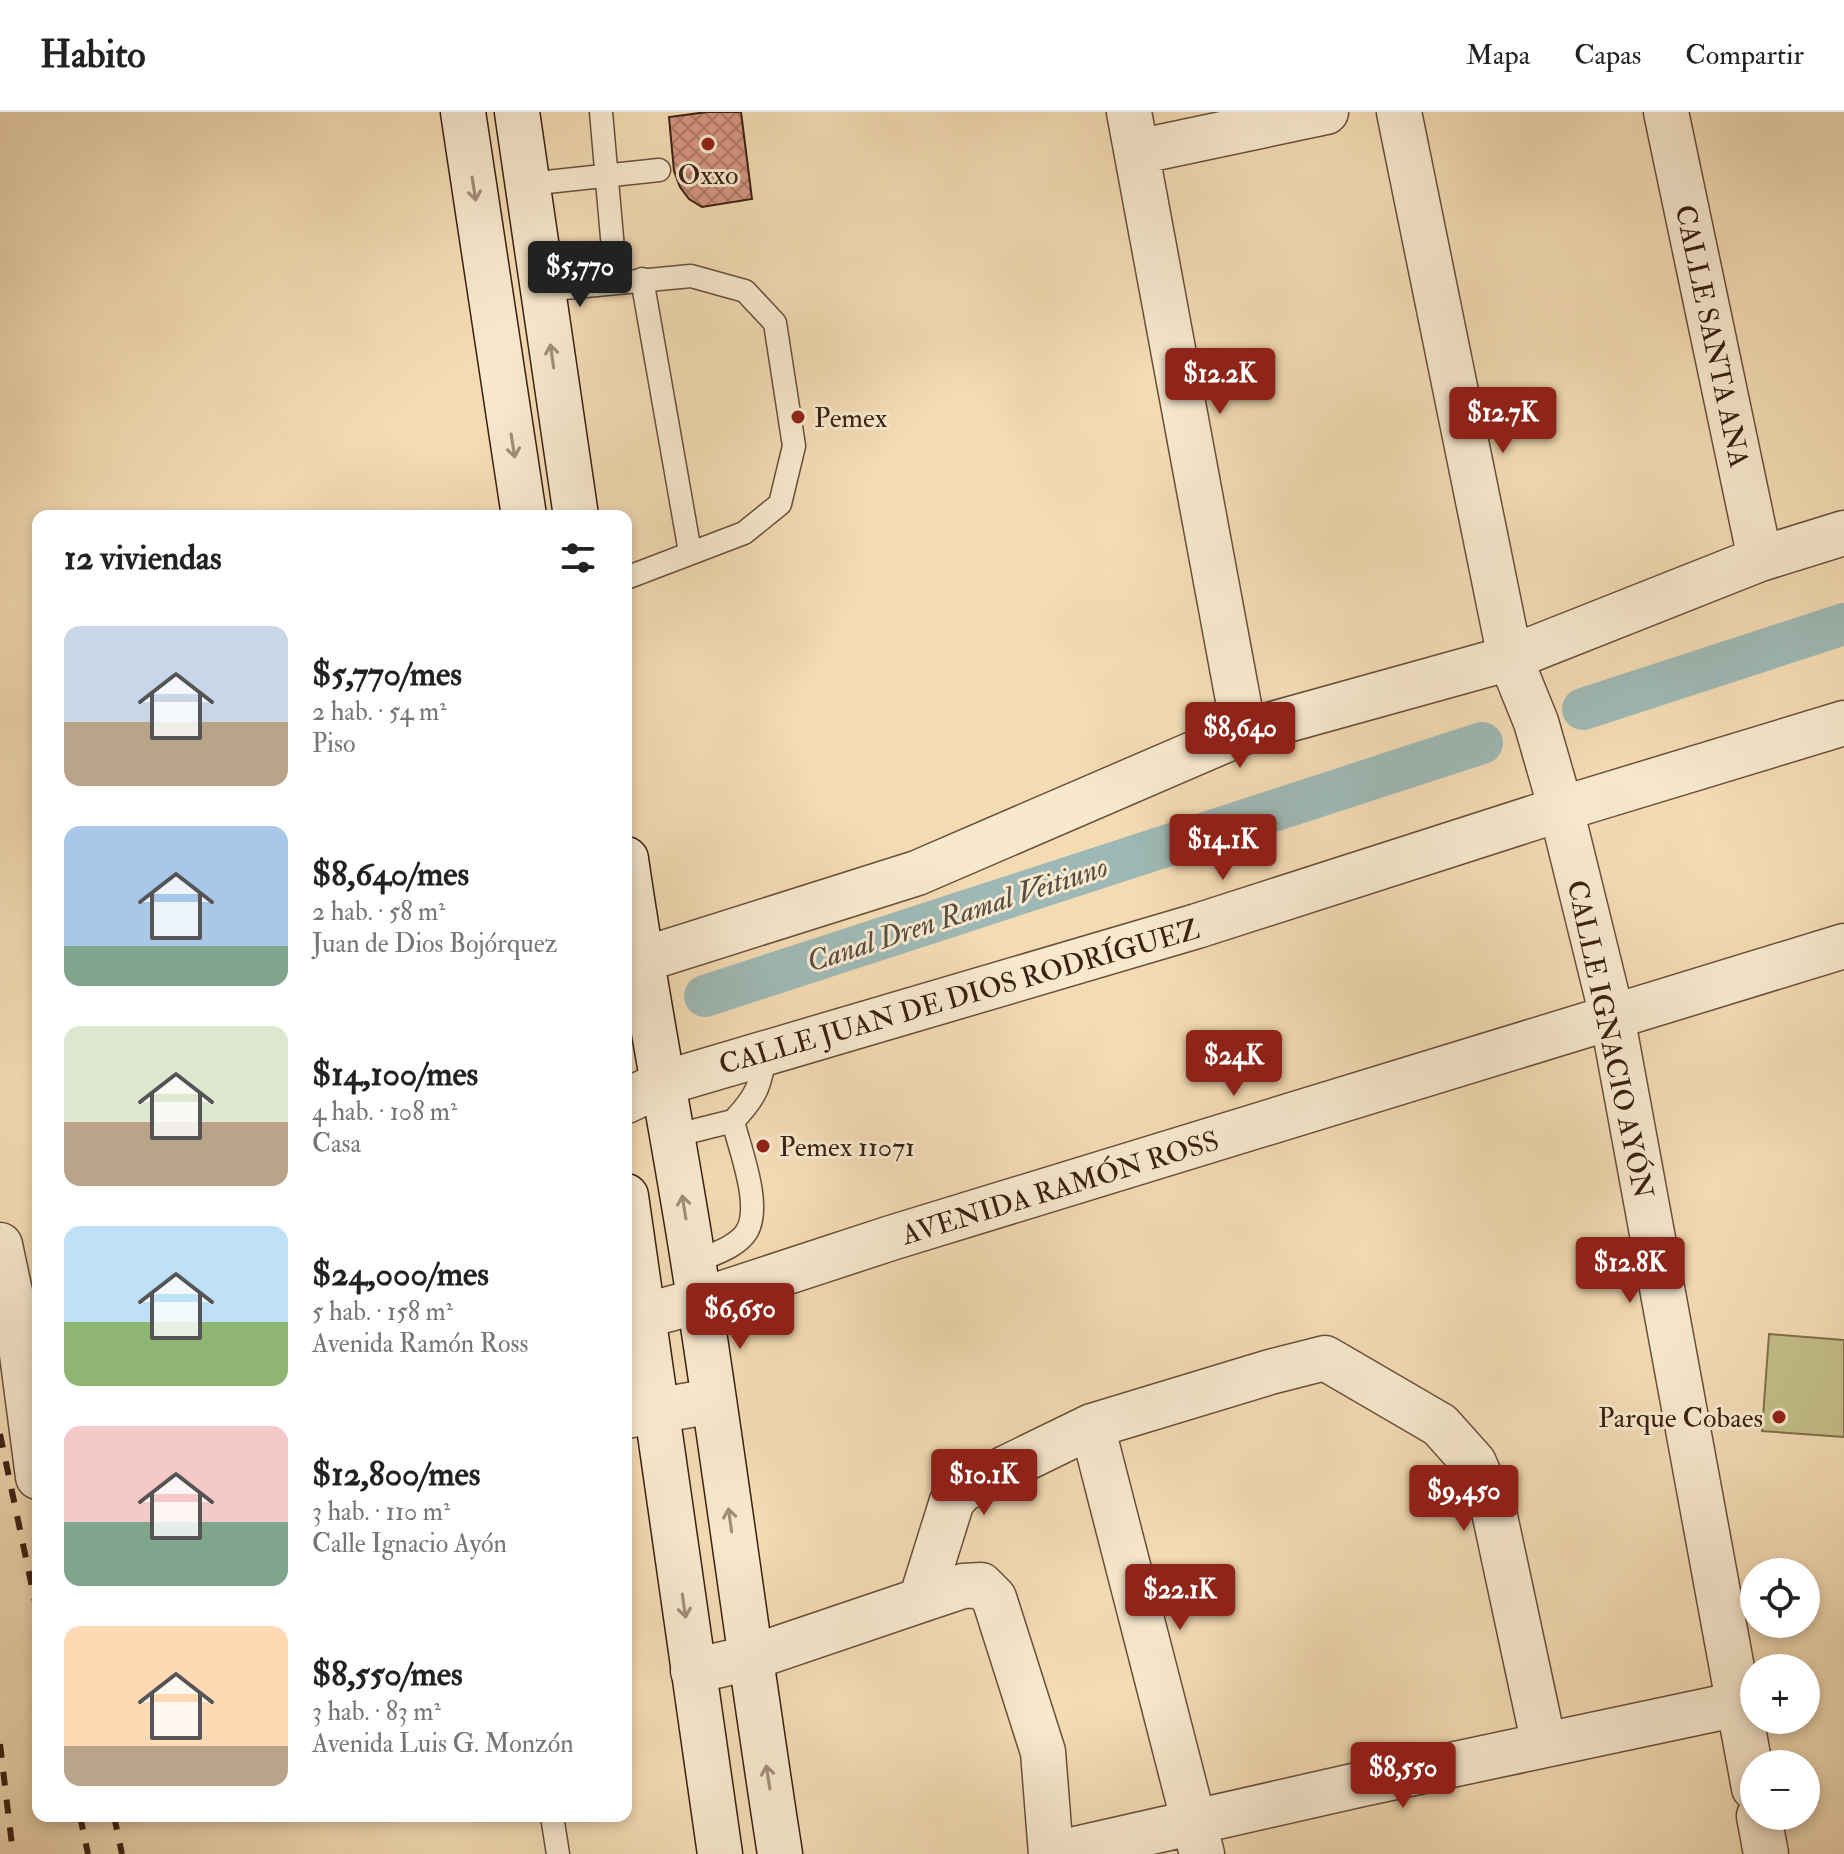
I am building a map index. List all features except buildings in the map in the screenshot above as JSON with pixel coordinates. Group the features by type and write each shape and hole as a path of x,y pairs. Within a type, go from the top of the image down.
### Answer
{"street":[{"path":"463,112 523,510"},
{"path":"517,112 575,510"},
{"path":"1244,732 1133,132 1326,112"},
{"name":"CALLE IGNACIO AYÓN","path":"1399,112 1510,658 1536,722 1561,809 1612,1016 1747,1750"},
{"name":"CALLE SANTA ANA","path":"1666,112 1760,559"},
{"path":"780,1854 673,1136 645,1092 633,963 917,873 1244,732 1510,658 1760,559 1844,533"},
{"name":"CALLE JUAN DE DIOS RODRÍGUEZ","path":"645,1092 766,1052 1197,926 1561,809 1844,723"},
{"name":"AVENIDA RAMÓN ROSS","path":"643,1316 696,1282 891,1238 1844,946"},
{"path":"632,1238 643,1316 641,1414 693,1671 720,1854"},
{"path":"0,1245 29,1336 32,1383"},
{"path":"921,1600 952,1501 962,1490 1092,1426 1325,1358 1440,1425 1474,1463 1493,1507 1544,1745"},
{"path":"641,1414 713,1401"},
{"path":"1092,1426 1198,1838"},
{"path":"693,1671 750,1658 963,1586 981,1585 994,1598 1043,1752 1053,1854 1198,1838 1544,1745 1738,1704"},
{"path":"1762,1830 1766,1854"}],"lane":[{"path":"601,112 616,283"},
{"path":"528,184 659,170"},
{"path":"543,290 691,276 745,291 775,323 794,446 780,504 744,533 632,576"},
{"path":"642,279 690,552"},
{"path":"673,1136 733,1121 752,1102 761,1080 766,1052"},
{"path":"696,1282 746,1233 754,1209 733,1121"},
{"path":"553,1822 558,1854"}],"shaded area":[{"path":"1769,1334 1844,1340 1844,1437 1762,1431"}],"waterway":[{"name":"Canal Dren Ramal Veitiuno","path":"1583,709 1844,624"},
{"name":"Canal Dren Ramal Veitiuno","path":"705,996 1482,743"}],"railway":[{"path":"0,1434 32,1587"},
{"path":"0,1744 13,1854"},
{"path":"81,1822 88,1854"},
{"path":"115,1822 122,1854"}],"place":[{"name":"Oxxo","path":"708,144"},
{"name":"Pemex","path":"798,417"},
{"name":"Pemex 11071","path":"763,1146"},
{"name":"Parque Cobaes","path":"1779,1417"}]}
